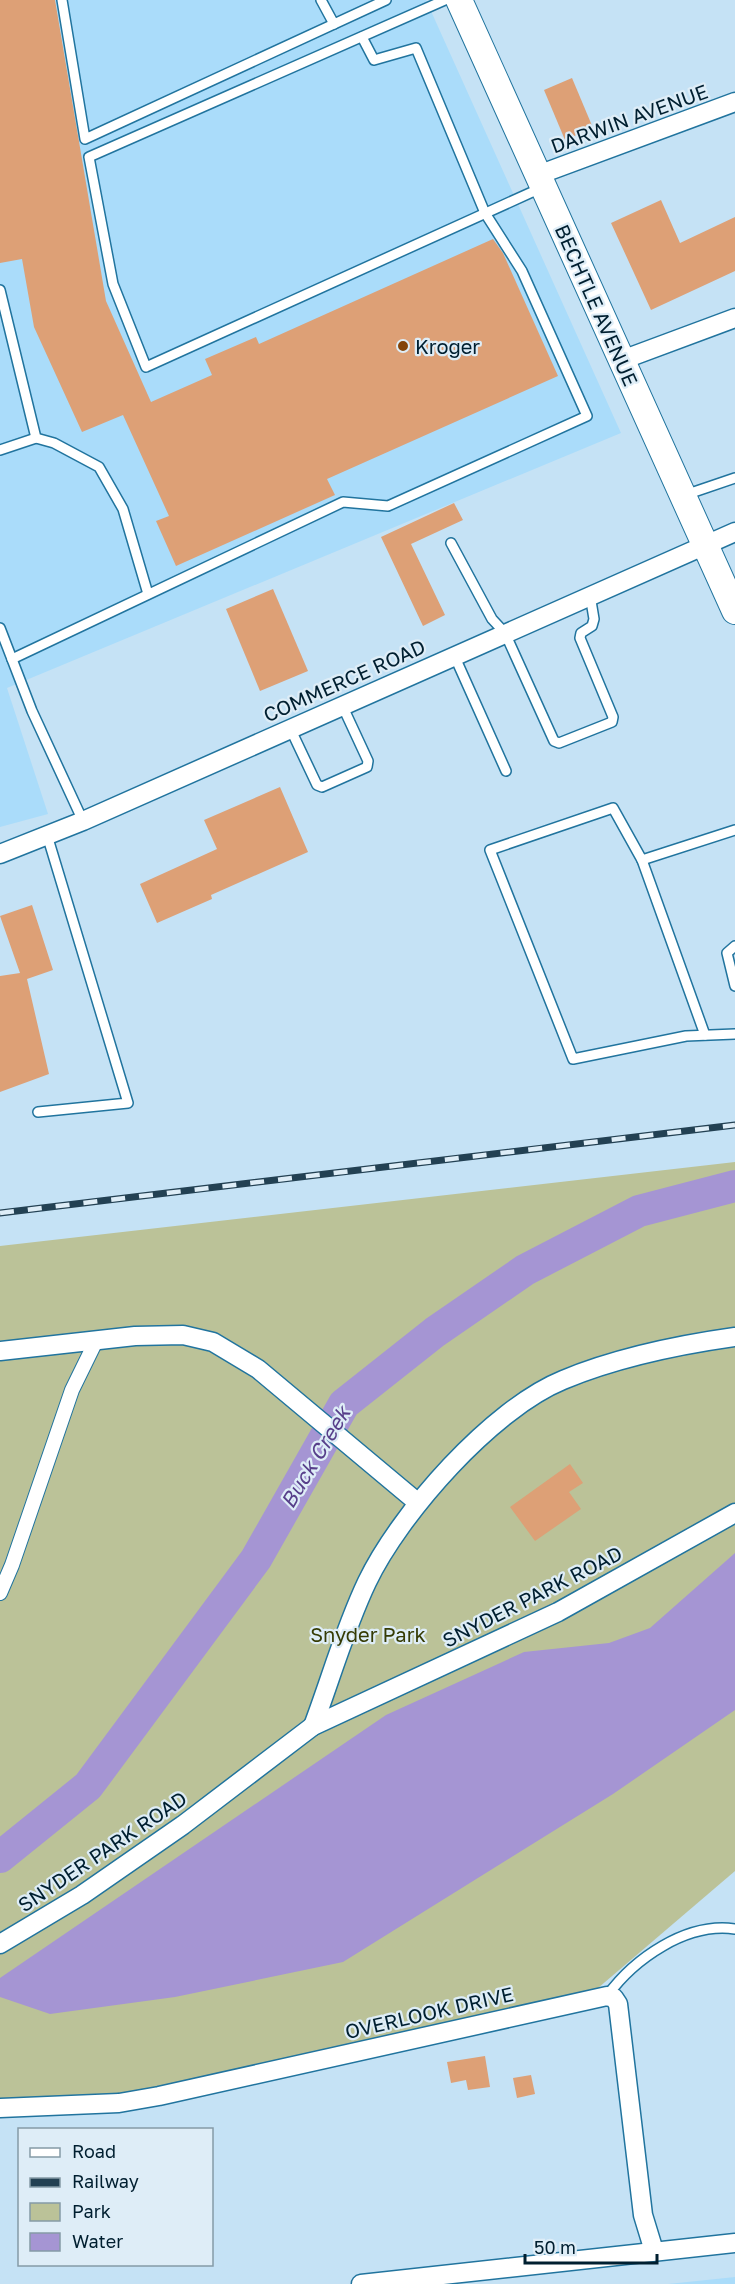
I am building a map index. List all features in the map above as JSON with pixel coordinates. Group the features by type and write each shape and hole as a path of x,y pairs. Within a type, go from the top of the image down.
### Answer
{"main road":[{"name":"BECHTLE AVENUE","path":"459,0 683,496 732,596"}],"street":[{"name":"DARWIN AVENUE","path":"541,181 735,102"},
{"path":"622,360 735,318"},
{"name":"COMMERCE ROAD","path":"0,854 83,820 735,532"},
{"path":"0,1351 135,1336 183,1335 213,1342 258,1369 417,1502"},
{"path":"313,1726 349,1622 390,1539 417,1502 505,1416 533,1396 562,1380 599,1367 674,1348 735,1337"},
{"path":"0,1593 12,1565 72,1390 96,1341"},
{"name":"SNYDER PARK ROAD","path":"0,1944 82,1895 183,1825 313,1726 558,1612 735,1513"},
{"path":"607,1996 614,1998 618,2004 643,2215 654,2251"},
{"name":"OVERLOOK DRIVE","path":"0,2108 119,2103 159,2096 607,1996"},
{"path":"361,2284 735,2243"}],"lane":[{"path":"62,0 85,139 113,284 146,367 485,213 541,181"},
{"path":"321,0 334,24"},
{"path":"85,139 386,0"},
{"path":"89,156 445,0"},
{"path":"12,659 343,502 388,506 587,416 522,271 485,213 416,48 374,60 362,37"},
{"path":"0,290 36,438"},
{"path":"0,450 36,438 54,443 99,467 123,509 148,594"},
{"path":"683,496 735,478"},
{"path":"451,543 492,619 505,633 554,741 559,743 612,722 613,717 580,638 581,633 592,626 594,618 590,595"},
{"path":"0,628 57,769 83,820"},
{"path":"454,655 506,771"},
{"path":"290,728 317,785 322,787 367,767 368,762 342,705"},
{"path":"705,1035 642,860 613,808 490,850 573,1059 687,1036 735,1034"},
{"path":"642,860 735,830"},
{"path":"38,1112 128,1103 47,835"},
{"path":"735,946 727,953 735,986"},
{"path":"607,1996 616,1983 668,1942 696,1932 735,1929"}],"shaded area":[{"path":"0,0 426,0 621,433 7,688 48,814 0,827"},
{"path":"735,2277 735,2284 668,2284"}],"green space":[{"name":"Snyder Park","path":"735,1162 735,1871 584,2000 119,2103 0,2106 0,1246"}],"water":[{"path":"735,1553 735,1710 613,1794 343,1962 175,1997 50,2014 0,1997 0,1978 386,1715 524,1652 609,1643 650,1628"}],"building":[{"path":"0,0 55,0 106,301 151,402 212,375 205,359 256,337 259,344 493,239 503,253 558,376 327,479 335,495 176,566 156,521 169,516 123,415 82,432 34,327 22,259 0,263"},
{"path":"572,78 593,128 565,140 544,90"},
{"path":"661,200 680,243 735,217 735,271 651,310 611,223"},
{"path":"454,503 463,520 411,544 445,615 423,626 381,537"},
{"path":"273,589 308,671 260,691 226,609"},
{"path":"280,787 308,852 211,895 212,899 157,923 140,884 217,849 204,820"},
{"path":"32,905 53,970 27,979 49,1074 0,1092 0,976 20,973 0,916"},
{"path":"570,1464 583,1483 569,1492 581,1509 535,1541 510,1507"},
{"path":"485,2056 490,2087 468,2090 466,2080 451,2083 447,2062"},
{"path":"531,2075 535,2094 517,2098 513,2078"}],"waterway":[{"name":"Buck Creek","path":"0,1857 88,1786 256,1559 344,1404 435,1332 525,1270 639,1211 735,1186"}],"railway":[{"path":"0,1213 735,1125"}],"place":[{"name":"Kroger","path":"403,346"}]}
